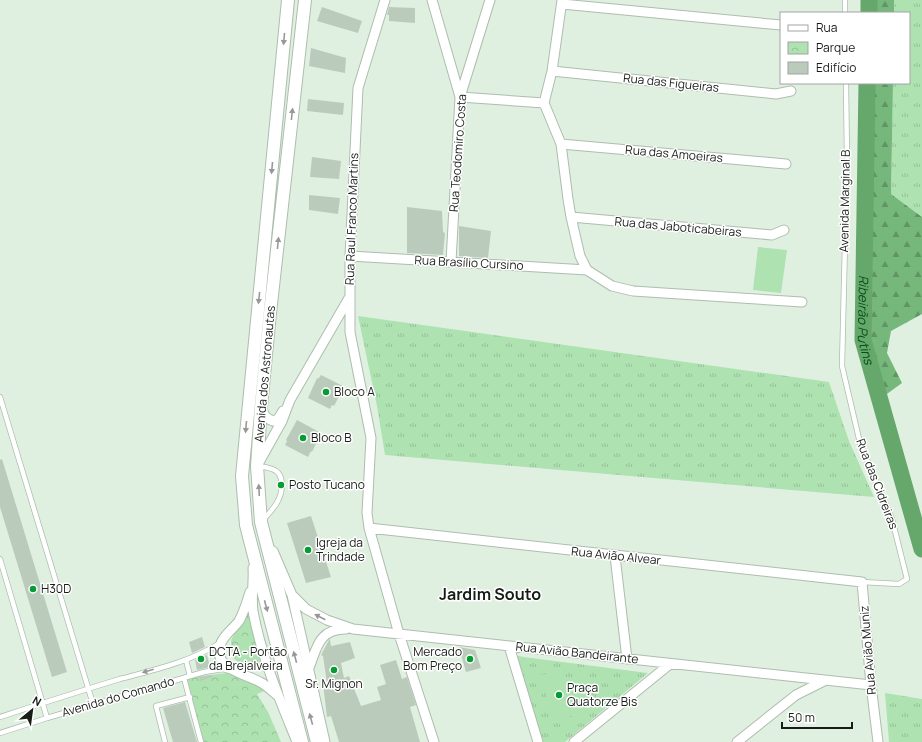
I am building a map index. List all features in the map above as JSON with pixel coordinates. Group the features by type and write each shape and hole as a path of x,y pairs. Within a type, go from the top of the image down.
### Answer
{"main road":[{"name":"Avenida dos Astronautas","path":"288,0 245,429 242,476 246,525 253,554 257,581 285,698 302,742"},
{"name":"Avenida dos Astronautas","path":"305,0 261,407 257,466 260,522 280,579 310,693 318,742"}],"street":[{"name":"Rua Raul Franco Martins","path":"257,466 282,421 290,400 350,297 350,256 358,88 385,0"},
{"path":"432,0 460,97 544,103"},
{"name":"Rua Teodomiro Costa","path":"450,262 460,97 490,0"},
{"path":"780,25 562,2 552,71 544,103 561,144 571,217 580,256 587,270 612,286 633,291 802,302"},
{"name":"Rua das Figueiras","path":"552,71 776,94 791,90"},
{"name":"Rua das Amoeiras","path":"561,144 786,164"},
{"name":"Rua das Jaboticabeiras","path":"571,217 772,235 784,230"},
{"name":"Rua Brasílio Cursino","path":"350,256 587,270"},
{"path":"350,297 350,332 371,438 367,513 369,528 399,634 434,742"},
{"path":"261,407 264,416 273,421 278,419 290,400"},
{"name":"Rua Avião Alvear","path":"369,528 862,582"},
{"path":"615,556 627,659"},
{"path":"297,742 285,698 260,682 235,672 224,665 220,650 222,642 239,620 257,581 280,579 292,595 309,668 310,693 326,742"},
{"name":"Rua Avião Muniz","path":"862,582 871,685 878,742"},
{"name":"Rua Avião Bandeirante","path":"292,595 306,610 327,620 353,629 871,685"},
{"path":"309,668 321,639 335,629 353,629"},
{"path":"509,646 538,742"},
{"path":"574,742 670,664"},
{"path":"791,677 796,695"},
{"path":"737,742 796,695 824,681"},
{"path":"285,698 310,693"}],"lane":[{"path":"845,0 845,12"},
{"name":"Avenida Marginal B","path":"842,320 847,160 846,84"},
{"name":"Rua das Cidreiras","path":"842,320 842,366 860,443 892,519 907,579 900,584 862,582"},
{"path":"0,397 93,704"},
{"path":"257,466 276,471 281,477 282,490 278,501 260,522"},
{"path":"0,559 47,718"},
{"name":"Avenida do Comando","path":"0,716 88,688 186,660 209,650 222,642"},
{"path":"186,660 190,676"},
{"name":"Avenida do Comando","path":"0,733 204,672 222,669 235,672"},
{"path":"184,678 202,742"},
{"path":"166,742 156,706 190,698"}],"green space":[{"path":"869,0 894,0 894,12 869,12"},
{"path":"894,0 922,0 922,217 891,194 893,84 910,84 910,12 894,12"},
{"path":"867,84 893,84 891,194 922,217 922,314 891,331 887,353 902,383 880,399 863,340"},
{"path":"758,247 787,250 781,293 753,290"},
{"path":"358,316 829,382 849,441 874,497 385,455 377,406"},
{"path":"248,610 261,666 253,666 239,662 232,657 231,640"},
{"path":"516,656 648,673 565,742 543,742"},
{"name":"Praça Quatorze Bis","path":"563,669 580,713 556,721 539,676"},
{"path":"235,672 269,689 257,694 268,712 281,742 203,742 185,678"},
{"path":"885,693 922,699 922,742 889,742"}],"building":[{"path":"322,7 362,21 358,33 317,21"},
{"path":"389,7 415,8 415,23 389,21 389,15 387,15"},
{"path":"311,48 346,58 345,73 309,66"},
{"path":"308,99 344,103 343,115 307,111"},
{"path":"312,157 341,161 339,179 310,177"},
{"path":"309,195 340,198 338,214 309,210"},
{"path":"407,207 442,211 443,232 445,233 443,255 407,253"},
{"path":"459,226 491,231 488,258 459,256"},
{"name":"Bloco A","path":"321,375 343,386 334,406 332,405 330,409 308,398 317,378 318,379"},
{"name":"Bloco B","path":"297,420 321,433 308,457 285,445 286,440"},
{"name":"H30D","path":"2,459 67,672 52,677 0,507 0,460"},
{"path":"311,516 331,577 306,583 287,523"},
{"path":"202,637 205,647 192,653 189,642"},
{"path":"329,640 331,646 350,642 355,658 341,663 344,678 349,676 361,706 381,700 377,687 386,684 380,665 396,660 402,679 407,677 416,705 410,707 420,742 339,742 331,716 327,717 323,684 327,683 323,656 321,655"},
{"name":"Mercado Bom Preço","path":"459,647 475,650 481,668 466,672"},
{"path":"207,655 210,667 197,670 195,660"},
{"path":"212,675 213,677 200,681 199,677"},
{"path":"185,702 197,742 173,742 163,708"}],"waterway":[{"name":"Ribeirão Putins","path":"869,0 869,12"},
{"name":"Ribeirão Putins","path":"867,84 863,340 922,549"}],"place":[{"name":"Bloco A","path":"326,392"},
{"name":"Bloco B","path":"303,438"},
{"name":"Posto Tucano","path":"281,485"},
{"name":"Igreja da Trindade","path":"308,550"},
{"name":"H30D","path":"33,589"},
{"name":"DCTA - Portão da Brejalveira","path":"201,659"},
{"name":"Mercado Bom Preço","path":"470,659"},
{"name":"Sr. Mignon","path":"334,670"},
{"name":"Praça Quatorze Bis","path":"559,695"}],"district":[{"name":"Jardim Souto","path":"490,594"}]}
